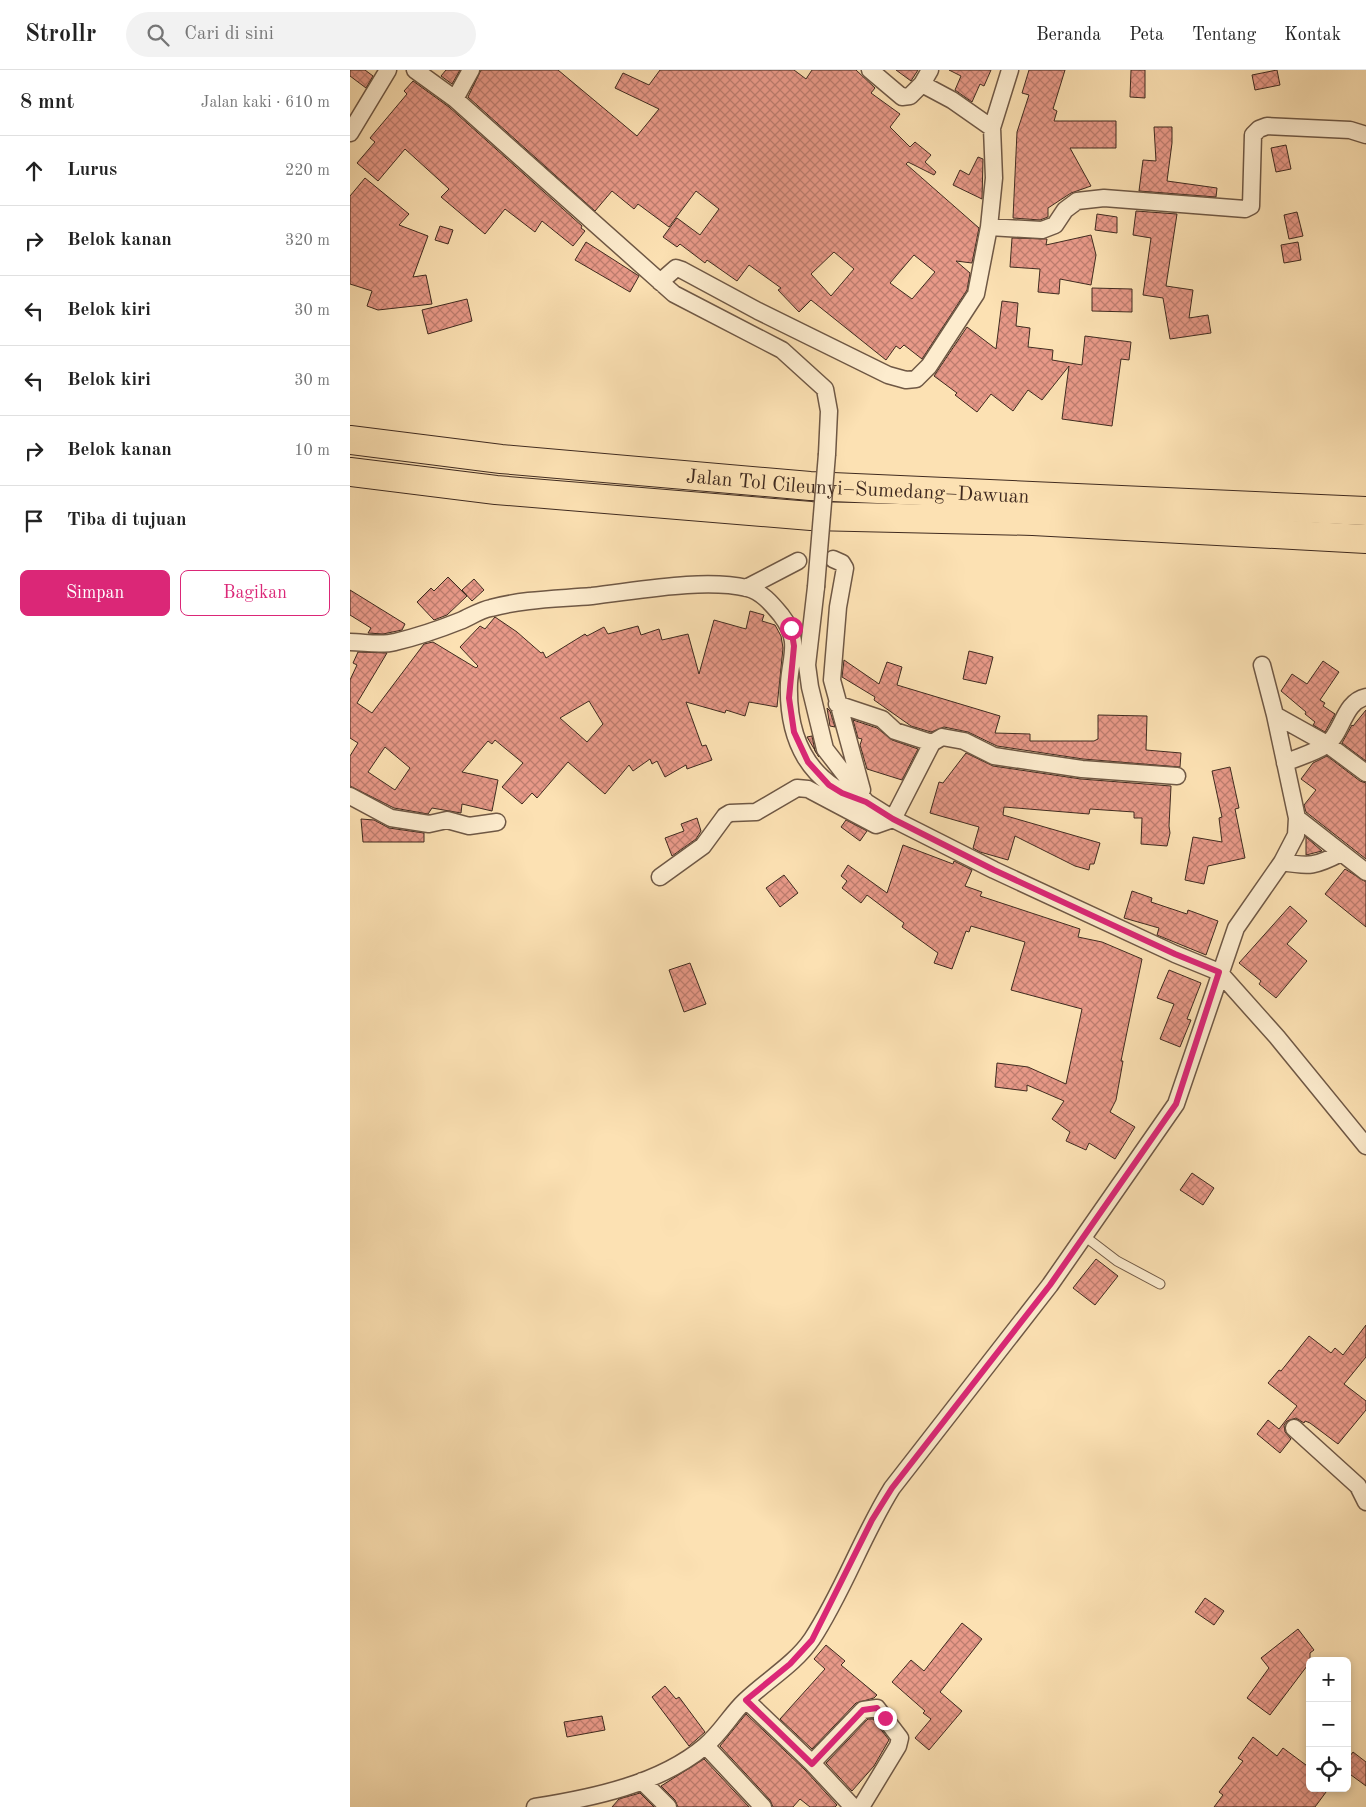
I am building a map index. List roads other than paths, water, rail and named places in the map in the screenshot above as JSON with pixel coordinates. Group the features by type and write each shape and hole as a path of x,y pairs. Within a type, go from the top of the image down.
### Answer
{"highway":[{"name":"Jalan Tol Cileunyi–Sumedang–Dawuan","path":"350,440 501,459 810,486 1366,511"},
{"name":"Jalan Tol Cileunyi–Sumedang–Dawuan","path":"350,472 496,490 811,516 1033,521 1366,539"}],"street":[{"path":"350,133 388,70"},
{"path":"415,70 455,99 674,294 782,350 825,389 829,410 827,454 816,587 807,665 810,687 826,748 866,802"},
{"path":"455,99 471,70"},
{"path":"870,70 902,97 910,96 926,77 952,100 992,128"},
{"path":"660,282 676,268 888,375 906,380 916,379 929,366 976,294 989,226 994,178 992,128 1010,70"},
{"path":"989,226 1042,230 1055,225 1065,210 1077,201 1104,198 1245,209 1251,206 1253,135 1258,129 1267,126 1350,130 1366,135"},
{"path":"748,332 758,311"},
{"path":"832,559 842,563 845,568 838,607 832,680 837,704 866,802"},
{"path":"746,588 798,561"},
{"path":"350,642 394,643 489,608 524,601 672,587 714,585 746,588 759,592 791,628 794,646 790,681 790,707 794,732 800,749 817,774 829,785 842,793 866,802 893,819 994,870 1175,954 1219,972 1277,1037 1366,1146"},
{"path":"535,1807 582,1804 642,1781 676,1765 706,1746 746,1700 790,1664 812,1640 872,1520 892,1488 1050,1285 1082,1235 1176,1104 1219,972 1236,928 1282,862 1296,835 1297,818 1262,664"},
{"path":"1285,763 1327,744 1349,709 1358,699 1366,698"},
{"path":"837,704 882,719 895,731 932,743"},
{"path":"1275,715 1327,744 1366,773"},
{"path":"660,877 703,846 724,816 730,813 756,812 797,788 808,789 876,825 893,819 932,743 942,736 964,740 994,756 1082,769 1177,776"},
{"path":"350,796 354,800 391,818 429,824 447,820 469,826 497,822"},
{"path":"1297,818 1366,872"},
{"path":"1282,862 1311,866 1318,865 1341,853"},
{"path":"1294,1428 1358,1486 1366,1502"},
{"path":"746,1700 853,1807"},
{"path":"812,1764 863,1710 877,1708 881,1711 900,1738 898,1746 861,1807"},
{"path":"706,1746 763,1807"},
{"path":"642,1781 668,1807"}],"lane":[{"path":"1082,1235 1117,1260 1160,1284"}]}
